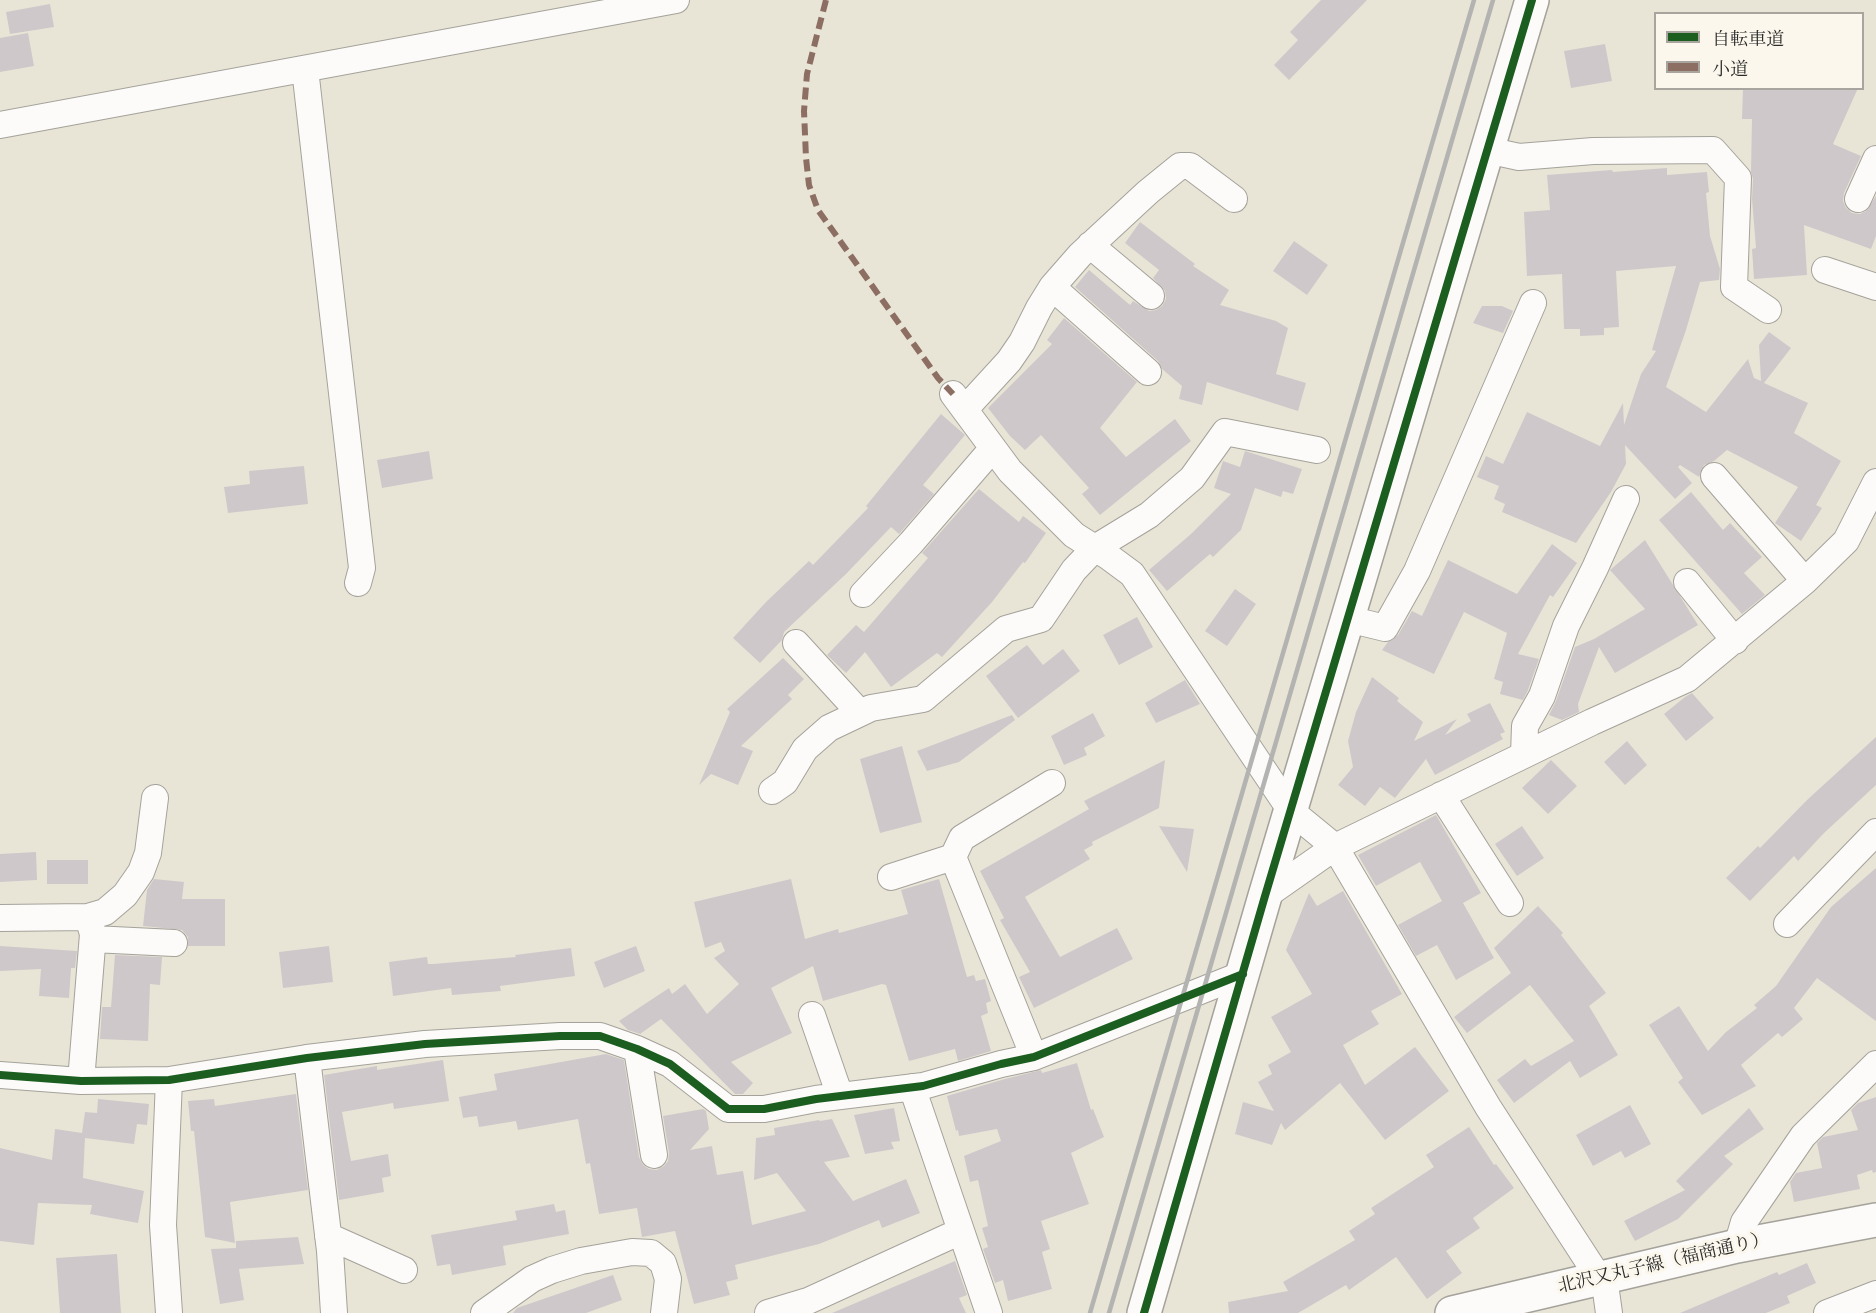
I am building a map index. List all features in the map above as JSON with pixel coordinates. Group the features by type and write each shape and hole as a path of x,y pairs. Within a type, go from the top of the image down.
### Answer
{"street":[{"path":"0,125 676,0"},
{"path":"1144,1313 1265,896 1532,0"},
{"path":"305,69 362,568 358,583"},
{"path":"1487,150 1519,157 1593,152 1713,150 1738,178 1734,287 1768,310"},
{"path":"1858,199 1876,159"},
{"path":"1234,199 1190,166 1180,166 1090,245 1052,287 1038,308 1010,361 959,401 1010,471 1074,535 1132,574 1291,811 1335,847 1488,1107 1601,1277 1609,1313"},
{"path":"1090,245 1151,296"},
{"path":"1825,270 1876,287"},
{"path":"1052,287 1148,372"},
{"path":"1348,619 1385,628 1418,571 1533,303"},
{"path":"772,791 785,782 805,749 829,728 871,708 923,699 1006,629 1041,619 1074,570 1095,548 1149,514 1192,478 1225,432 1317,450"},
{"path":"863,594 911,543 993,448"},
{"path":"1714,476 1805,581"},
{"path":"1265,896 1335,847 1687,679 1805,581 1846,541 1876,482"},
{"path":"1524,755 1525,726 1542,696 1566,626 1626,499"},
{"path":"1687,582 1735,641"},
{"path":"796,643 860,713"},
{"path":"891,877 952,856 962,838 1052,783"},
{"path":"1441,795 1510,903"},
{"path":"81,1081 90,928 125,895 141,872 148,853 155,798"},
{"path":"1787,924 1876,832"},
{"path":"952,856 1034,1057"},
{"path":"0,918 90,928 174,943"},
{"path":"0,1075 81,1081 168,1080 307,1058 425,1044 560,1036 600,1036 670,1064 728,1110 764,1109 840,1096 923,1086 1034,1057 1243,974"},
{"path":"812,1015 840,1096"},
{"path":"637,1049 654,1155"},
{"path":"307,1058 328,1236 334,1313"},
{"path":"1737,1246 1744,1222 1803,1136 1876,1064"},
{"path":"168,1080 163,1225 169,1313"},
{"path":"912,1087 989,1313"},
{"name":"北沢又丸子線（福商通り）","path":"1452,1313 1737,1246 1876,1220"},
{"path":"768,1313 808,1300 961,1232"},
{"path":"328,1236 404,1270"},
{"path":"484,1313 532,1279 552,1270 581,1261 632,1252 651,1253 663,1263 668,1279 664,1313"},
{"path":"1827,1313 1876,1294"}],"building":[{"path":"1321,0 1367,0 1289,80 1274,65 1298,40 1290,32"},
{"path":"50,4 54,27 10,34 6,12"},
{"path":"28,33 34,66 0,72 0,38"},
{"path":"1605,44 1612,81 1571,88 1564,51"},
{"path":"1743,90 1857,90 1833,144 1861,156 1844,193 1843,201 1846,208 1852,213 1860,214 1866,211 1876,196 1876,236 1871,249 1804,225 1807,275 1754,279 1752,249 1756,248 1751,172 1752,119 1742,119"},
{"path":"1667,168 1667,175 1707,172 1709,192 1706,193 1710,236 1720,269 1719,280 1700,282 1666,387 1706,412 1748,359 1754,378 1761,381 1759,345 1769,332 1791,348 1764,383 1808,403 1794,433 1841,461 1816,505 1822,508 1801,541 1775,523 1798,487 1727,450 1714,461 1704,465 1699,477 1680,465 1678,467 1692,483 1675,499 1625,445 1626,464 1611,492 1576,543 1502,512 1505,504 1494,499 1499,486 1477,477 1486,456 1503,464 1527,412 1600,446 1623,403 1624,425 1641,374 1656,351 1652,350 1676,266 1616,271 1619,327 1604,328 1604,335 1580,336 1580,329 1564,329 1562,274 1527,276 1524,212 1550,210 1547,175"},
{"path":"1140,222 1195,264 1193,266 1229,290 1220,305 1276,321 1288,328 1276,374 1306,383 1298,411 1207,382 1202,405 1179,399 1182,386 1162,369 1158,361 1075,287 1089,270 1130,305 1133,301 1149,311 1162,306 1166,299 1165,291 1153,278 1159,270 1125,243"},
{"path":"1294,241 1328,265 1307,295 1273,271"},
{"path":"1482,306 1502,306 1513,311 1503,333 1473,323"},
{"path":"1064,318 1137,382 1100,428 1126,457 1175,419 1191,441 1100,515 1082,494 1089,488 1041,435 1025,450 1010,436 988,408 1052,344 1047,340"},
{"path":"941,414 965,435 923,485 934,494 899,534 891,527 846,574 784,632 782,640 760,663 733,638 766,602 809,561 813,565 868,508 866,506"},
{"path":"429,451 433,479 382,488 377,460"},
{"path":"1245,451 1302,469 1293,494 1283,491 1281,497 1255,488 1241,530 1213,557 1210,554 1167,591 1149,570 1191,534 1231,494 1214,488 1223,461 1240,467"},
{"path":"304,466 308,504 228,513 224,487 250,484 249,471"},
{"path":"979,489 1019,522 1023,516 1046,533 1025,563 1023,562 992,602 942,657 937,653 891,687 865,652 846,673 827,655 856,625 864,632 928,558 922,553"},
{"path":"1691,492 1723,530 1730,523 1762,557 1744,573 1765,595 1742,614 1659,520"},
{"path":"1645,540 1698,625 1615,673 1599,647 1578,704 1579,712 1562,720 1549,715 1575,647 1594,639 1645,609 1610,570"},
{"path":"1552,544 1577,563 1553,597 1550,595 1518,654 1539,659 1523,700 1500,694 1503,682 1494,679 1507,633 1464,612 1434,674 1382,650 1398,635 1412,611 1422,616 1448,560 1517,594"},
{"path":"1235,589 1256,604 1227,646 1205,631"},
{"path":"1137,617 1153,647 1119,665 1103,635"},
{"path":"1027,645 1043,665 1063,649 1080,671 1018,718 986,676"},
{"path":"783,658 804,679 788,695 792,699 741,746 753,751 738,785 711,774 699,785 730,712 727,709"},
{"path":"1372,677 1399,698 1397,701 1423,722 1414,741 1457,719 1445,735 1471,721 1467,714 1490,703 1505,732 1500,734 1503,739 1435,775 1426,759 1395,798 1380,787 1365,806 1338,785 1353,767 1348,741 1356,712"},
{"path":"1185,680 1200,704 1156,723 1145,703"},
{"path":"1692,693 1714,718 1686,741 1664,714"},
{"path":"1093,713 1105,736 1084,748 1087,755 1064,765 1051,736"},
{"path":"1012,715 1015,720 959,762 927,771 917,751"},
{"path":"1876,737 1876,785 1823,834 1798,861 1794,856 1750,901 1726,878"},
{"path":"1627,741 1647,765 1625,785 1604,762"},
{"path":"902,746 922,822 880,833 860,759"},
{"path":"1165,760 1159,808 1092,842 1093,845 1084,850 1090,859 1025,897 1060,957 1117,928 1133,959 1034,1008 1019,977 1030,972 1000,920 1004,918 980,871 1089,809 1084,801"},
{"path":"1551,760 1577,786 1548,814 1522,788"},
{"path":"1436,815 1481,893 1463,903 1494,958 1456,980 1437,945 1416,956 1398,925 1442,901 1420,862 1376,886 1358,855"},
{"path":"1159,826 1194,829 1187,872"},
{"path":"1522,826 1544,858 1517,876 1495,844"},
{"path":"36,852 37,880 0,882 0,854"},
{"path":"47,860 88,860 88,884 47,884"},
{"path":"1876,868 1876,1021 1817,978 1794,1008 1803,1019 1782,1037 1778,1033 1741,1065 1756,1086 1702,1115 1678,1082 1683,1078 1649,1025 1679,1006 1708,1051 1726,1032 1757,1008 1754,1005 1776,986 1831,907"},
{"path":"154,879 184,882 182,899 225,899 225,946 188,946 188,937 182,930 143,926 147,890"},
{"path":"791,879 805,939 838,929 839,933 908,914 901,890 939,879 967,977 974,975 976,981 985,979 991,1001 986,1003 988,1013 981,1016 991,1051 958,1061 955,1049 909,1061 886,985 882,984 823,1001 813,966 771,988 792,1033 731,1062 753,1083 743,1094 735,1094 661,1019 640,1034 628,1030 619,1021 669,988 672,994 685,984 707,1014 739,984 714,958 725,951 721,942 705,948 694,902"},
{"path":"1343,891 1402,994 1371,1011 1379,1024 1343,1045 1365,1085 1415,1047 1449,1091 1385,1140 1340,1083 1285,1130 1281,1123 1272,1145 1235,1134 1243,1102 1274,1111 1258,1082 1272,1074 1268,1065 1291,1052 1271,1017 1312,994 1286,950 1309,893 1317,906"},
{"path":"1538,906 1563,933 1561,935 1606,993 1589,1006 1618,1055 1580,1078 1570,1061 1514,1103 1497,1080 1525,1059 1531,1066 1574,1041 1530,985 1467,1033 1454,1017 1511,973 1494,948"},
{"path":"0,946 77,951 75,968 71,968 69,998 39,996 41,969 0,971"},
{"path":"329,946 333,982 283,988 279,952"},
{"path":"636,946 645,971 604,988 594,962"},
{"path":"571,948 575,976 500,986 501,991 452,995 451,988 393,996 389,962 427,957 428,964 433,964 516,957 515,955"},
{"path":"115,955 162,957 160,985 150,984 148,1041 100,1039 102,1007 111,1007"},
{"path":"606,1054 624,1060 639,1157 643,1165 657,1170 668,1161 669,1153 663,1116 703,1109 706,1111 709,1129 690,1150 712,1146 717,1175 743,1171 752,1225 806,1211 777,1173 754,1180 756,1138 775,1135 774,1128 832,1119 850,1157 824,1162 853,1201 906,1179 920,1213 882,1228 879,1220 819,1244 735,1265 738,1279 726,1282 730,1295 694,1304 675,1231 642,1237 637,1208 599,1214 590,1163 586,1164 578,1119 518,1130 516,1121 479,1127 477,1116 463,1118 459,1097 497,1090 494,1074"},
{"path":"443,1060 449,1101 394,1109 393,1103 342,1112 351,1161 388,1154 391,1176 382,1178 384,1192 339,1200 324,1075 377,1066 377,1070"},
{"path":"1077,1063 1091,1110 1093,1109 1104,1137 1071,1153 1089,1204 1041,1221 1050,1249 1042,1252 1052,1289 1008,1301 1003,1280 995,1283 983,1249 988,1247 982,1228 988,1226 978,1180 970,1182 964,1156 1001,1141 997,1129 959,1136 947,1096 1005,1079 1041,1070 1042,1073"},
{"path":"296,1094 308,1190 230,1202 235,1243 205,1237 194,1131 191,1131 188,1101 214,1099 215,1106"},
{"path":"1876,1097 1876,1172 1873,1173 1872,1170 1857,1175 1860,1189 1794,1202 1790,1182 1796,1173 1822,1168 1817,1143 1823,1137 1858,1130 1851,1110 1858,1103"},
{"path":"98,1099 149,1104 147,1125 137,1124 134,1144 85,1138 83,1178 144,1191 138,1223 90,1214 92,1205 38,1203 34,1245 0,1241 0,1148 52,1160 55,1129 82,1133 85,1112 97,1113"},
{"path":"1630,1105 1651,1144 1625,1158 1621,1151 1593,1166 1576,1135"},
{"path":"894,1108 900,1141 891,1142 894,1149 865,1154 854,1115"},
{"path":"1749,1108 1764,1129 1724,1156 1733,1164 1678,1219 1635,1241 1624,1221 1685,1190 1676,1181"},
{"path":"1469,1127 1494,1165 1496,1164 1514,1188 1473,1218 1480,1228 1446,1251 1462,1273 1427,1299 1396,1257 1349,1290 1346,1285 1298,1313 1229,1313 1228,1302 1288,1291 1283,1282 1355,1240 1349,1231 1375,1214 1371,1208 1434,1167 1426,1155"},
{"path":"554,1204 556,1212 565,1210 569,1234 503,1246 506,1265 452,1275 450,1264 437,1266 431,1235 517,1220 515,1211"},
{"path":"298,1237 304,1264 239,1269 244,1300 220,1304 211,1249 236,1248 236,1241"},
{"path":"117,1254 121,1313 60,1313 56,1258"},
{"path":"955,1261 967,1295 959,1298 966,1313 832,1313"},
{"path":"1807,1263 1816,1283 1787,1296 1790,1303 1766,1313 1680,1313 1777,1272 1779,1275"},
{"path":"613,1275 622,1300 586,1313 513,1313 517,1308"}],"railway":[{"path":"1090,1313 1474,0"},
{"path":"1109,1313 1493,0"}],"marked path":[{"path":"826,0 807,74 804,111 809,185 818,210 938,378 953,394"}],"cycle path":[{"path":"1144,1313 1265,896 1532,0"},
{"path":"0,1075 81,1081 169,1080 307,1058 425,1044 560,1036 600,1036 670,1064 728,1109 764,1109 816,1099 923,1086 1034,1057 1243,974"}]}
